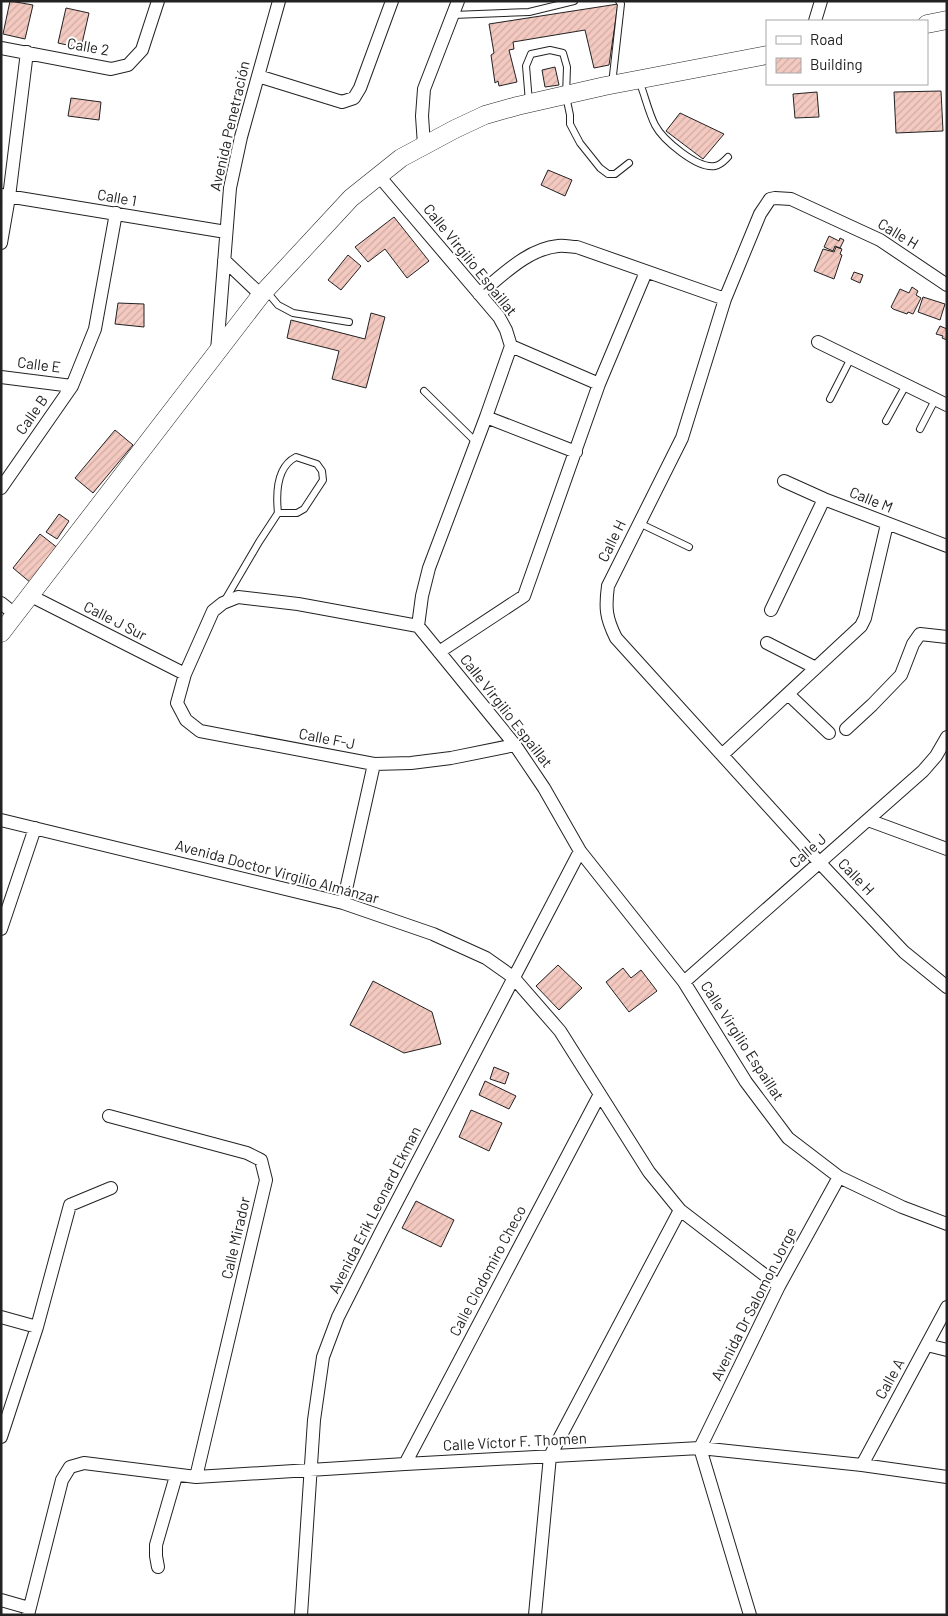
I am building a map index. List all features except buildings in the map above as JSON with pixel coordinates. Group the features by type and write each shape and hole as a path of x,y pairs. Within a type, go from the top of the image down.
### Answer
{"main road":[{"path":"928,24 947,20"},
{"path":"1,633 263,293 351,198 401,158 485,115 612,85 766,55"}],"street":[{"name":"Calle 2","path":"1,48 111,69 128,65 142,50 158,1"},
{"name":"Avenida Penetración","path":"217,351 230,188 241,137 279,1"},
{"path":"258,76 342,102 354,98 360,88 392,1"},
{"path":"424,146 422,116 424,89 458,1"},
{"path":"815,20 821,1"},
{"path":"1,243 5,196 27,52"},
{"name":"Calle Virgilio Espaillat","path":"379,176 499,317 506,330 510,346"},
{"name":"Calle 1","path":"5,196 226,232"},
{"name":"Calle H","path":"947,285 880,240 791,199 775,198 766,203 725,299 682,438 608,586 606,603 609,623 616,638 819,862 904,952 947,987"},
{"path":"72,386 95,329 116,213"},
{"path":"480,294 524,258 538,251 558,246 577,247 725,299"},
{"path":"224,260 263,293"},
{"path":"439,652 524,596 599,384 646,272"},
{"path":"818,342 941,403"},
{"path":"185,674 213,611 223,603 238,597 298,604 418,626 422,596 429,568 477,443 510,346 599,384"},
{"name":"Calle E","path":"1,377 72,386"},
{"name":"Calle B","path":"1,488 72,386"},
{"path":"486,417 576,452"},
{"name":"Calle M","path":"784,481 824,499 947,546"},
{"path":"771,610 824,499"},
{"path":"723,754 861,626 865,618 887,524"},
{"name":"Calle J Sur","path":"31,596 185,674"},
{"path":"1,603 16,615"},
{"name":"Calle Virgilio Espaillat","path":"418,626 515,745 544,788 580,850 684,982 746,1082 788,1138 839,1177 902,1207 947,1224"},
{"path":"846,729 872,706 901,675 913,644 920,634 947,637"},
{"path":"767,643 816,668"},
{"name":"Calle F-J","path":"185,674 177,704 186,720 200,731 374,764 411,763 451,758 515,745"},
{"path":"788,694 829,733"},
{"name":"Calle J","path":"684,982 922,771 936,756 947,737"},
{"path":"343,903 374,764"},
{"name":"Avenida Doctor Virgilio Almánzar","path":"1,820 343,903 433,934 486,958 513,977 560,1031 649,1172 680,1210 778,1286"},
{"path":"868,820 947,849"},
{"path":"1,929 35,828"},
{"name":"Avenida Erik Leonard Ekman","path":"300,1615 314,1420 322,1357 338,1316 580,850"},
{"name":"Calle Clodomiro Checo","path":"405,1464 600,1094"},
{"name":"Calle Mirador","path":"109,1116 246,1153 260,1160 266,1180 196,1477"},
{"name":"Avenida Dr Salomon Jorge","path":"700,1448 778,1286 839,1177"},
{"path":"1,1437 37,1327 70,1205 111,1188"},
{"path":"535,1615 550,1456 680,1210"},
{"name":"Calle A","path":"862,1465 947,1307"},
{"path":"1,1317 37,1327"},
{"path":"927,1344 947,1350"},
{"path":"700,1448 750,1615"},
{"name":"Calle Víctor F. Thomen","path":"29,1611 62,1480 70,1467 84,1463 196,1477 700,1448 862,1465 947,1477"},
{"path":"158,1567 156,1545 176,1476"},
{"path":"1,1600 29,1611"}],"lane":[{"path":"453,15 529,12 574,1"},
{"path":"612,85 621,4 619,1"},
{"path":"529,104 526,66 531,54 550,50 563,53 567,67 566,96 570,124 580,142 600,168 608,174 615,174 629,163"},
{"path":"638,80 655,125 664,137 683,153 704,165 715,166 728,157"},
{"path":"263,293 284,310 349,322"},
{"path":"830,399 851,358"},
{"path":"886,421 906,385"},
{"path":"424,391 477,443"},
{"path":"920,429 941,403"},
{"path":"223,603 278,513 276,500 278,482 290,460 296,457 318,464 322,472 322,480 304,509 297,513 278,513"},
{"path":"639,523 689,547"}]}
